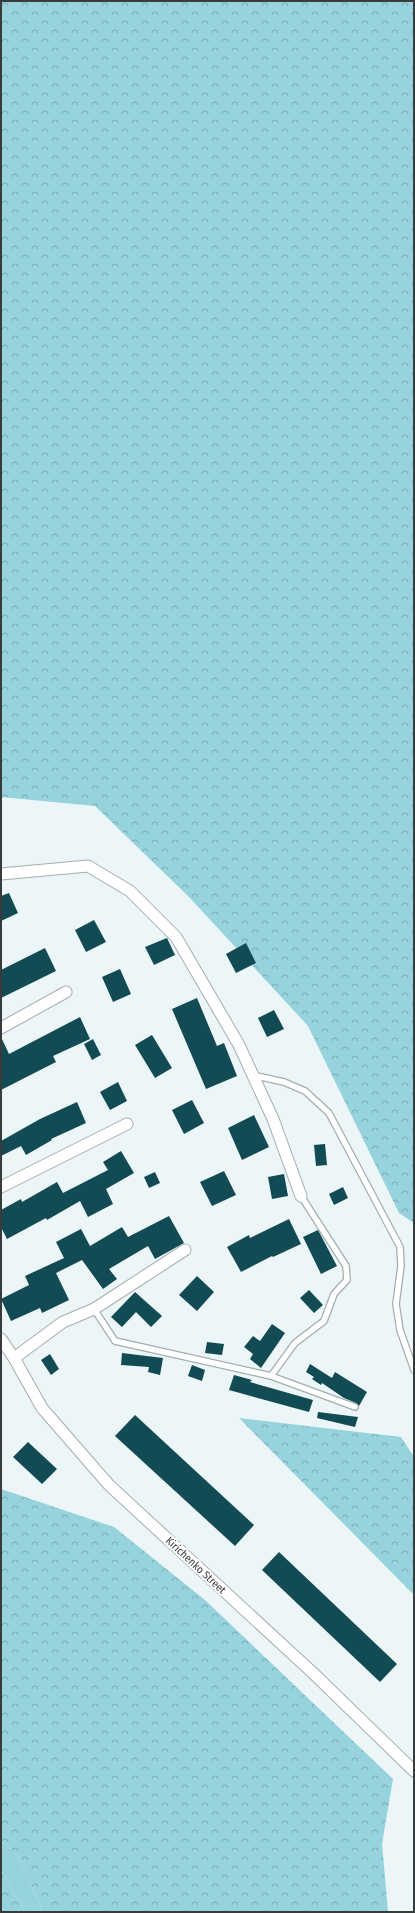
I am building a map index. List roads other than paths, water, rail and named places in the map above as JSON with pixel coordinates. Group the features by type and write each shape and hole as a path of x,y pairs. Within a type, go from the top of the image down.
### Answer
{"street":[{"path":"1,874 88,866 130,891 176,937 239,1046 273,1119 301,1196"},
{"path":"1,1028 66,992"},
{"path":"1,1187 127,1124"},
{"path":"14,1358 63,1322 94,1309 185,1250"},
{"name":"Kirichenko Street","path":"1,1339 14,1358 42,1408 109,1485 313,1673 414,1771"}],"lane":[{"path":"252,1075 284,1082 305,1091 329,1113 400,1247 401,1266 396,1304 400,1330 414,1370"},
{"path":"271,1376 295,1343 324,1321 334,1294 347,1280 346,1266 301,1196"},
{"path":"94,1309 115,1341 271,1376 355,1407"}]}
